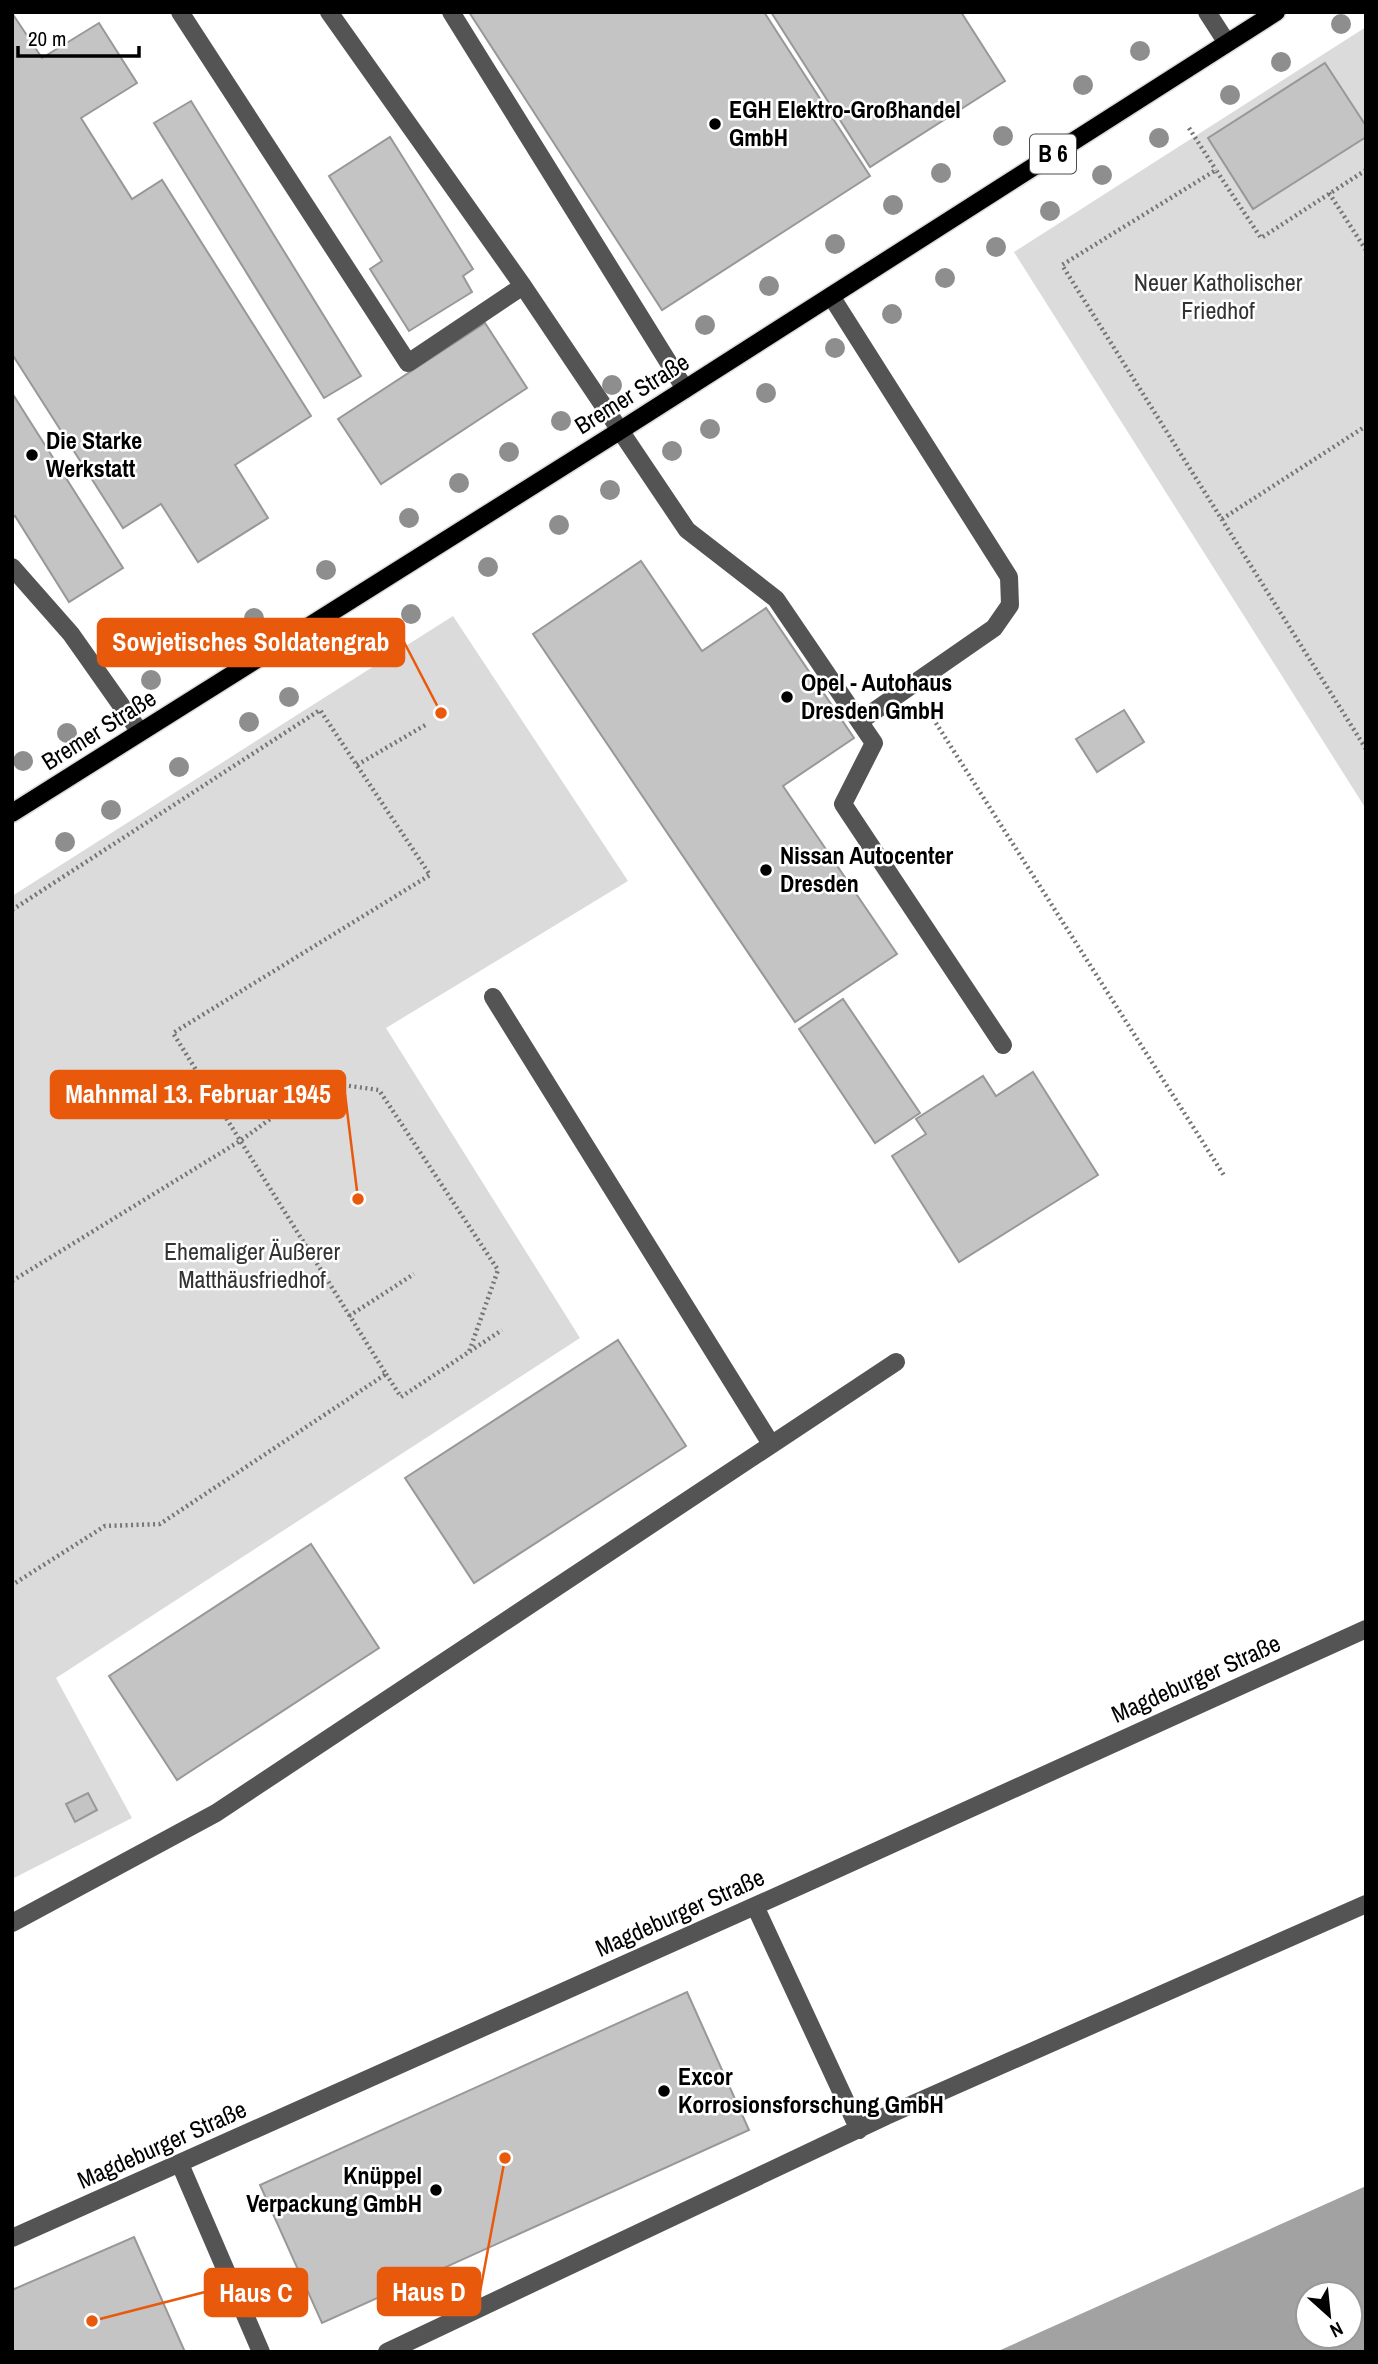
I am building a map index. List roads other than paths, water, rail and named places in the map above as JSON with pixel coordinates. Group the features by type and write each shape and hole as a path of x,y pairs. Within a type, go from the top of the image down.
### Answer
{"main road":[{"name":"Bremer Straße","path":"12,813 621,430 1276,12"}],"street":[{"path":"180,12 408,363 523,286"},
{"path":"329,12 523,286 687,530 776,599 860,721 874,743 843,804 1003,1045"},
{"path":"451,12 685,389"},
{"path":"1208,12 1227,43"},
{"path":"831,296 1009,578 1010,605 994,628 860,721"},
{"path":"12,568 71,634 140,732"},
{"path":"494,997 771,1444"},
{"path":"12,1923 216,1813 896,1362"},
{"name":"Magdeburger Straße","path":"12,2238 1366,1629"},
{"path":"387,2352 859,2130 1366,1904"},
{"path":"755,1906 859,2130"},
{"path":"180,2164 261,2352"}],"place":[{"name":"EGH Elektro-Großhandel GmbH","path":"715,124"},
{"name":"Die Starke Werkstatt","path":"32,455"},
{"name":"Opel - Autohaus Dresden GmbH","path":"787,697"},
{"name":"Sowjetisches Soldatengrab","path":"441,713"},
{"name":"Nissan Autocenter Dresden","path":"766,870"},
{"name":"Mahnmal 13. Februar 1945","path":"358,1199"},
{"name":"Excor Korrosionsforschung GmbH","path":"664,2091"},
{"name":"Haus D","path":"505,2158"},
{"name":"Knüppel Verpackung GmbH","path":"436,2190"},
{"name":"Haus C","path":"92,2321"}],"park label":[{"name":"Neuer Katholischer Friedhof","path":"1218,297"},
{"name":"Ehemaliger Äußerer Matthäusfriedhof","path":"252,1266"}]}
